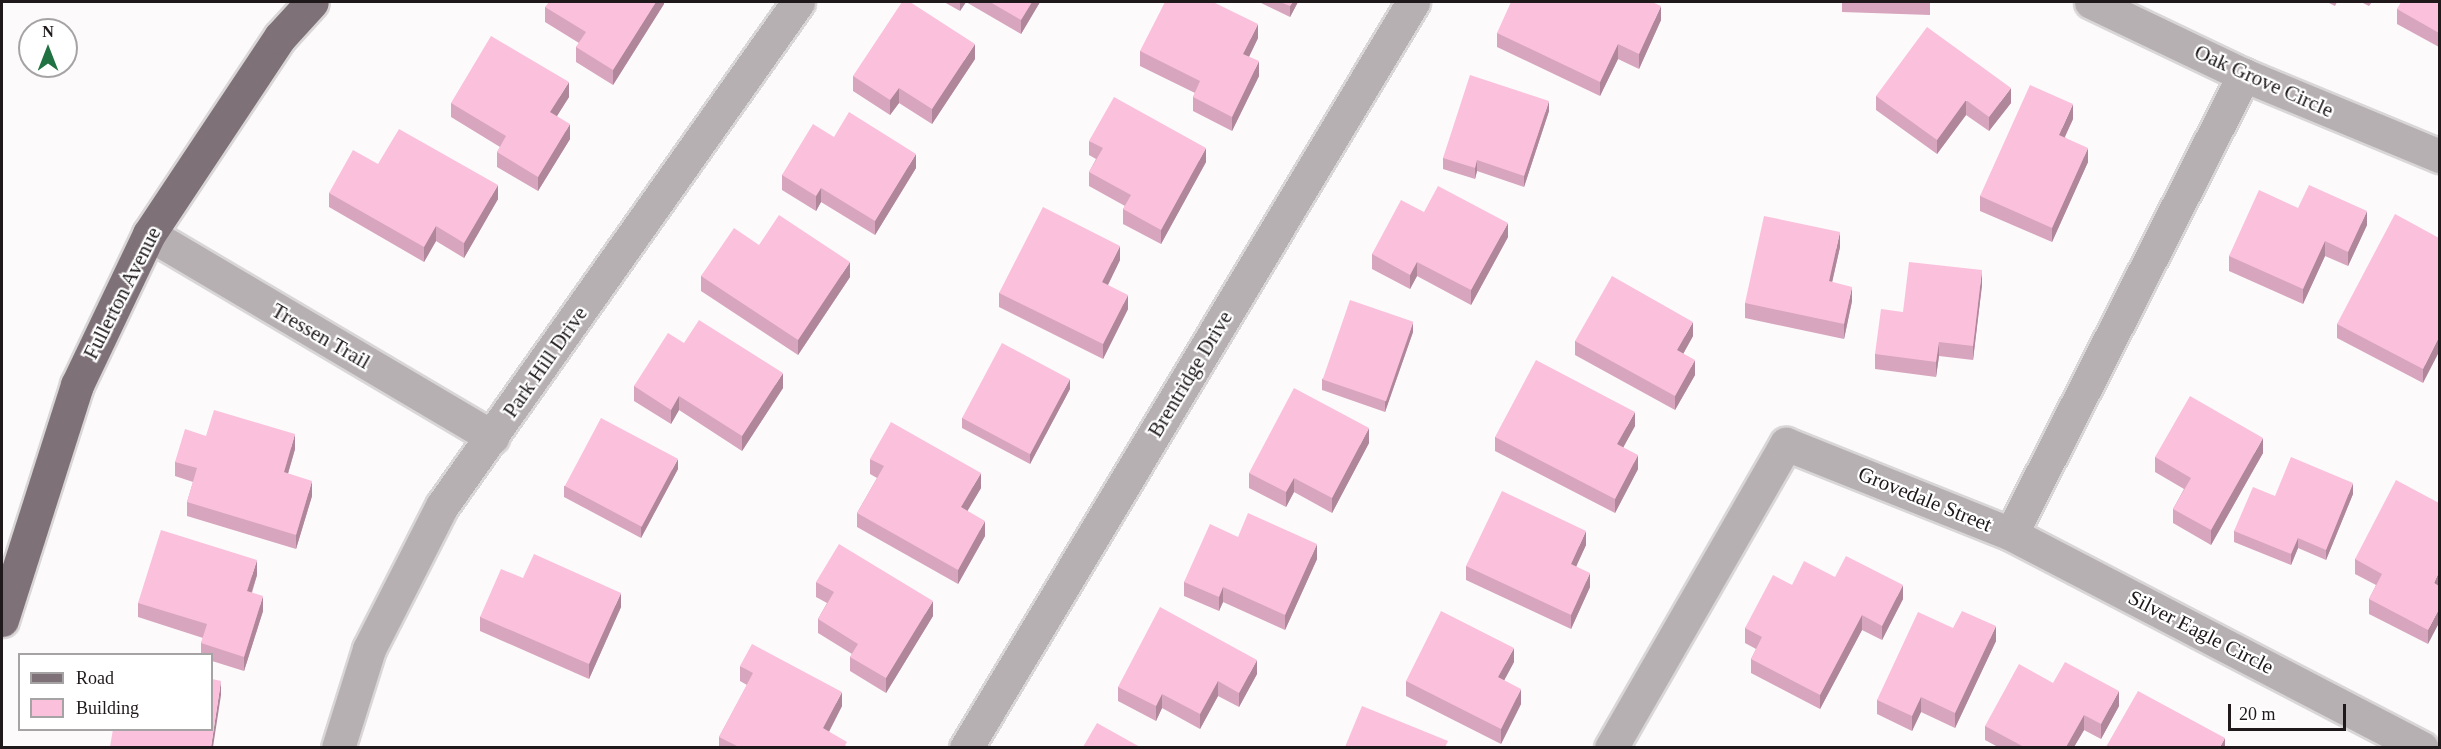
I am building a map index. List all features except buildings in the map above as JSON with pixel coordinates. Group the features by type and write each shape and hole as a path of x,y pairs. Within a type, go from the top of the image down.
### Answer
{"main road":[{"name":"Fullerton Avenue","path":"2,620 77,385 149,234 280,38 312,2"}],"street":[{"name":"Park Hill Drive","path":"338,747 369,649 442,506 798,2"},
{"name":"Brentridge Drive","path":"966,747 1413,2"},
{"name":"Oak Grove Circle","path":"2091,2 2244,75 2439,156"},
{"name":"Grovedale Street","path":"1611,747 1786,444 2011,534 2244,75"},
{"name":"Tressen Trail","path":"149,234 492,437"},
{"name":"Silver Eagle Circle","path":"2011,534 2422,747"}]}
